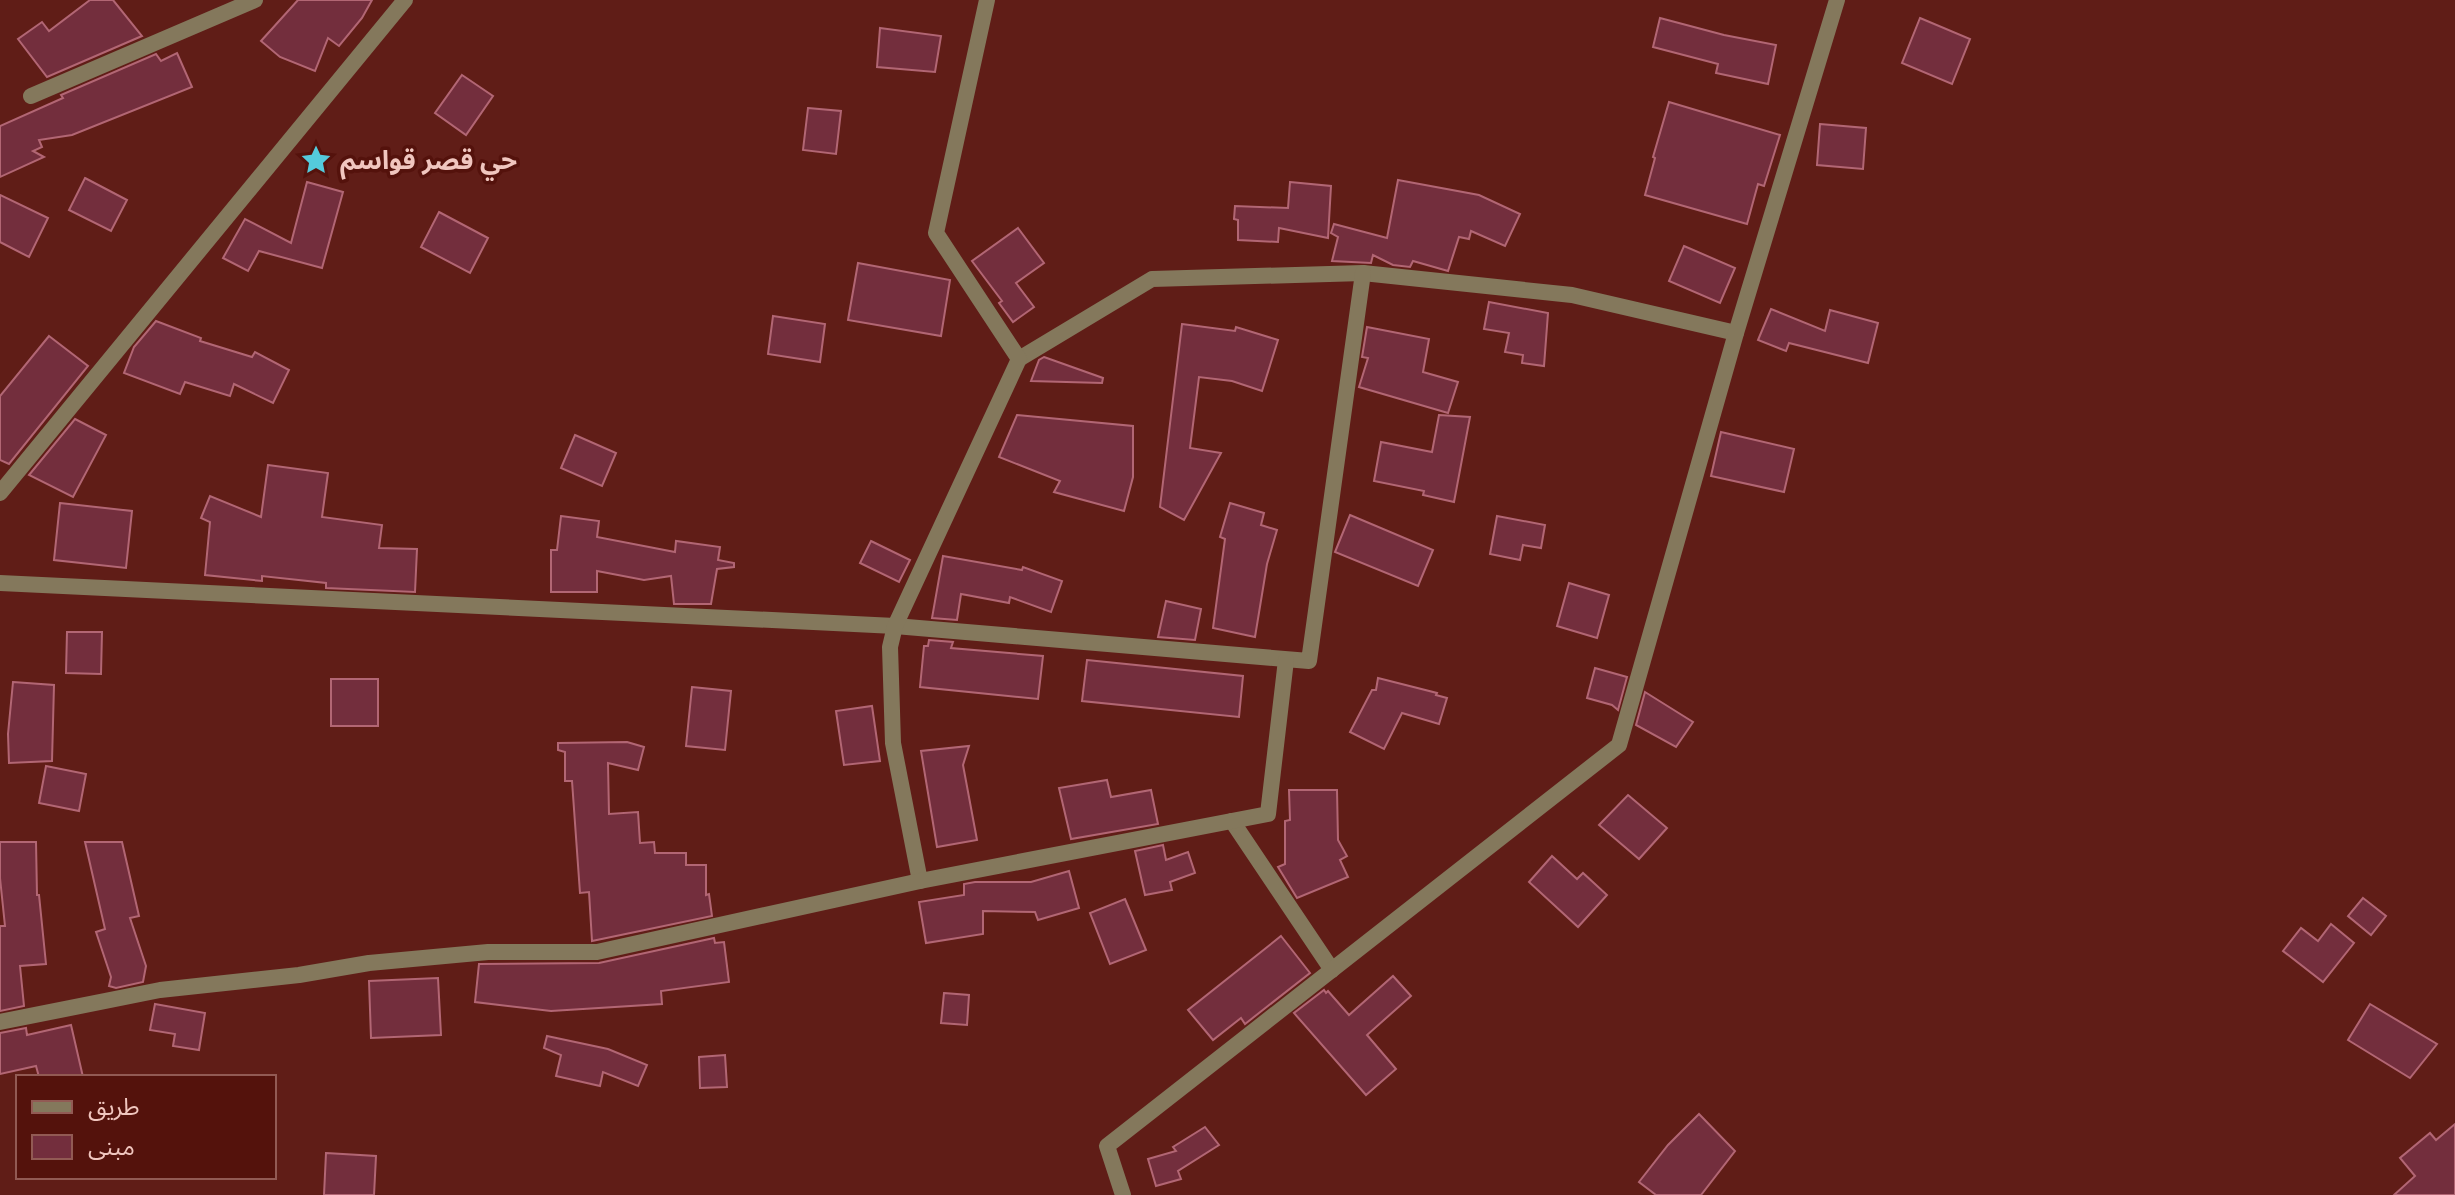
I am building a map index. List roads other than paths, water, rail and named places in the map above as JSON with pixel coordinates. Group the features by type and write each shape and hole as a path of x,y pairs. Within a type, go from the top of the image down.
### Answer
{"street":[{"path":"31,96 255,0"},
{"path":"0,493 405,0"},
{"path":"987,0 936,233 1019,359"},
{"path":"1123,1195 1107,1146 1619,745 1736,333 1837,0"},
{"path":"0,583 895,626 1309,661 1363,273"},
{"path":"920,881 893,743 890,647 895,626 1019,359 1152,279 1363,273 1572,295 1736,333"},
{"path":"0,1022 160,990 299,975 369,963 488,952 597,952 920,881 1268,814 1286,660"},
{"path":"1232,821 1332,970"}],"place":[{"name":"حي قصر قواسم","path":"316,160"}]}
